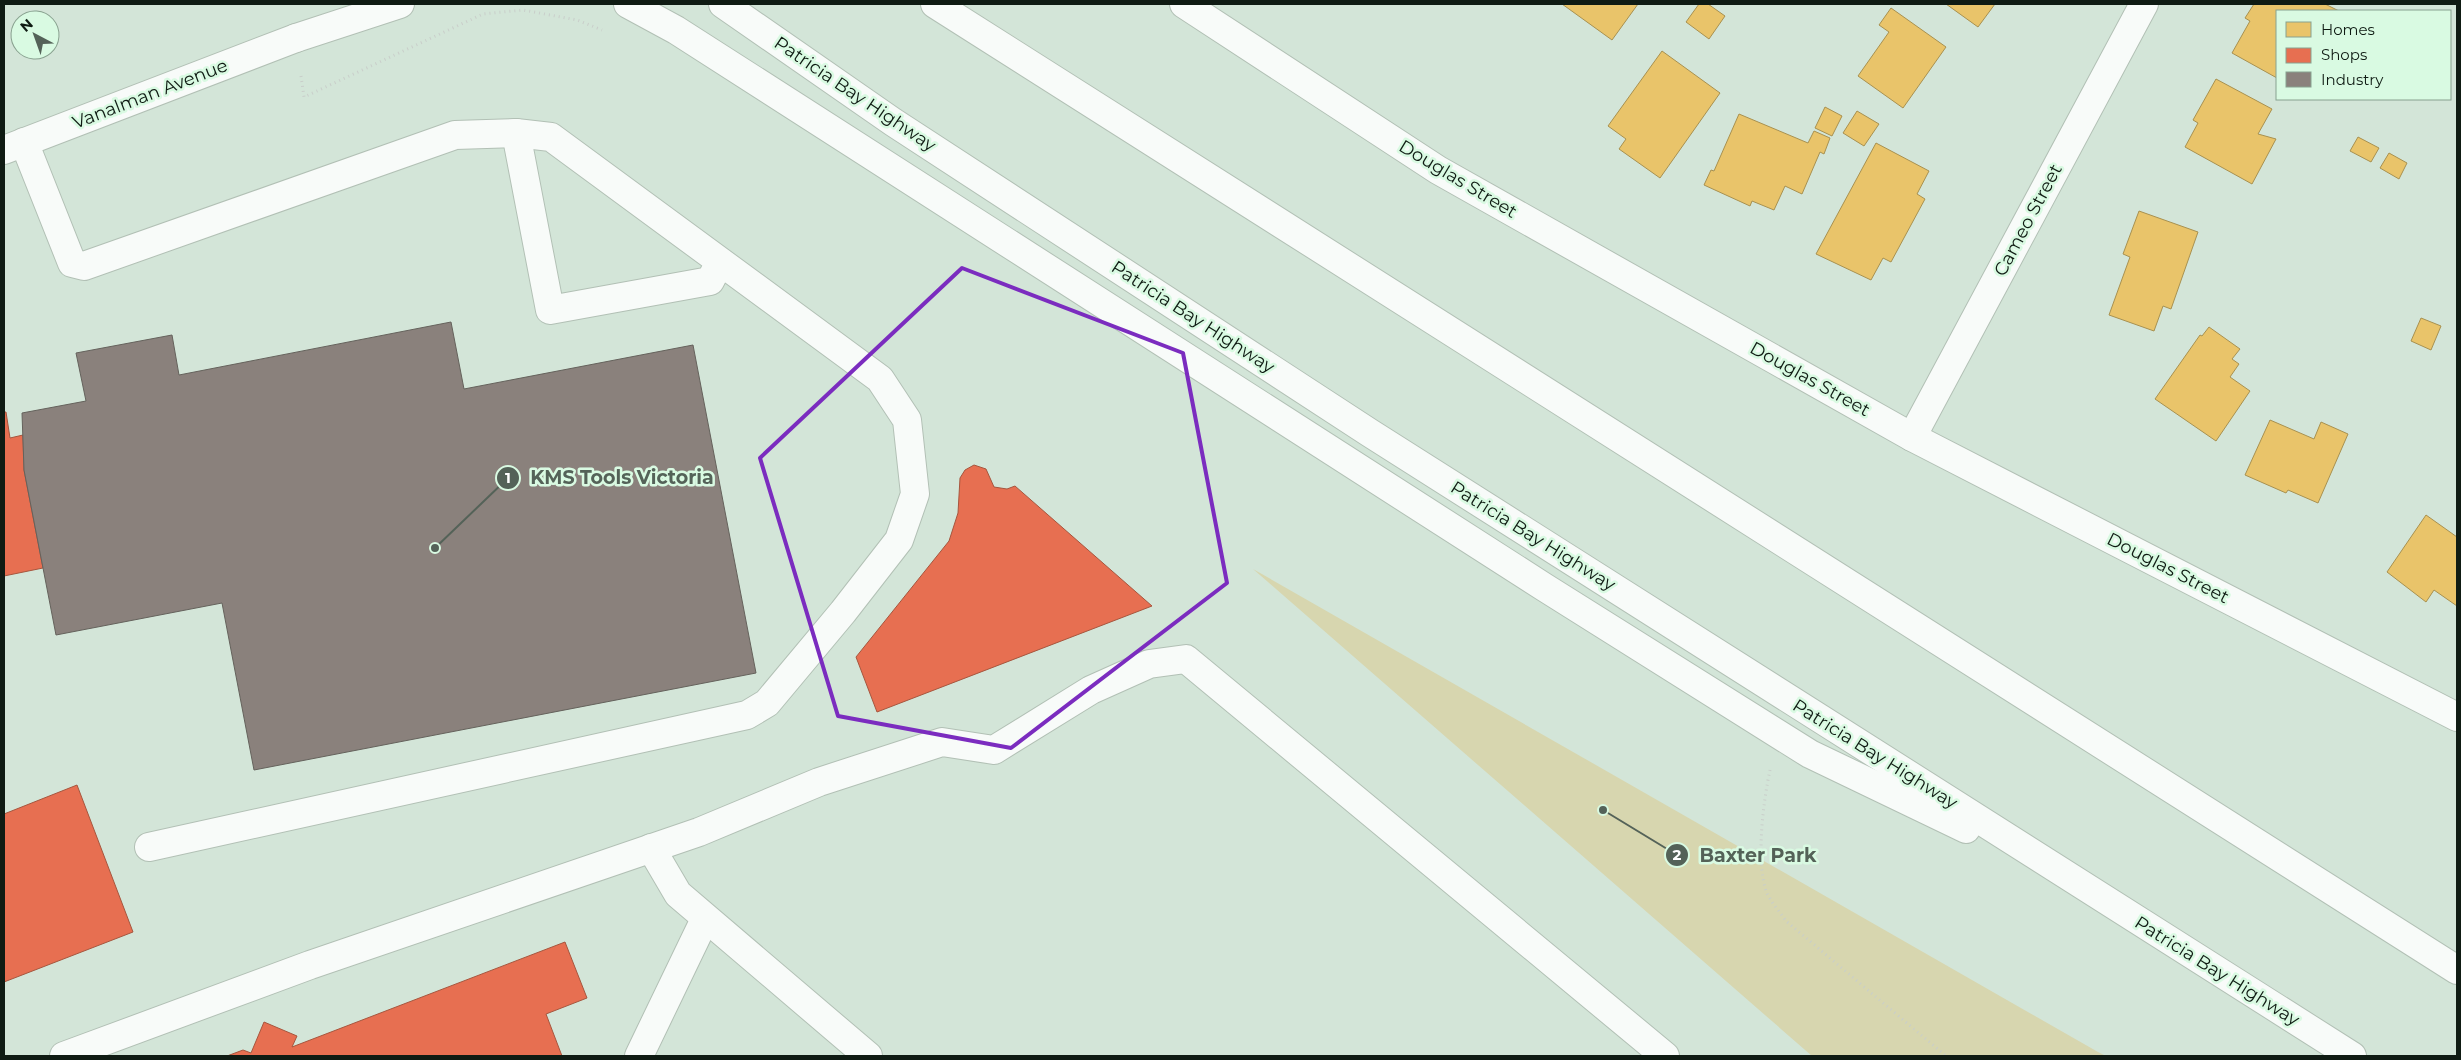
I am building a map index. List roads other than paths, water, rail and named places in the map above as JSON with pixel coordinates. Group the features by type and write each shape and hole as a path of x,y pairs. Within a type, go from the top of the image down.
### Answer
{"main road":[{"path":"296,38 336,4"},
{"name":"Vanalman Avenue","path":"14,146 296,38 400,4"},
{"path":"628,4 676,30 1544,587 1810,754 2082,885"},
{"name":"Patricia Bay Highway","path":"723,4 893,122 1370,433 2352,1056"},
{"path":"935,4 2457,970"},
{"name":"Douglas Street","path":"1184,4 1438,170 1912,437 2457,717"},
{"name":"Cameo Street","path":"1912,437 2144,4"},
{"path":"14,146 72,263 84,266 455,135 516,133 551,137 880,379 907,420 915,494 899,540 767,704 747,715 150,846"},
{"path":"516,133 550,310 710,281 720,262"},
{"path":"64,1056 310,965 699,832 820,782 942,742 994,750 1091,690 1149,664 1186,660 1665,1056"},
{"path":"651,848 678,894 868,1056"},
{"path":"638,1056 705,918"}],"place":[{"name":"KMS Tools Victoria","path":"435,548"},
{"name":"Baxter Park","path":"1603,810"}]}
